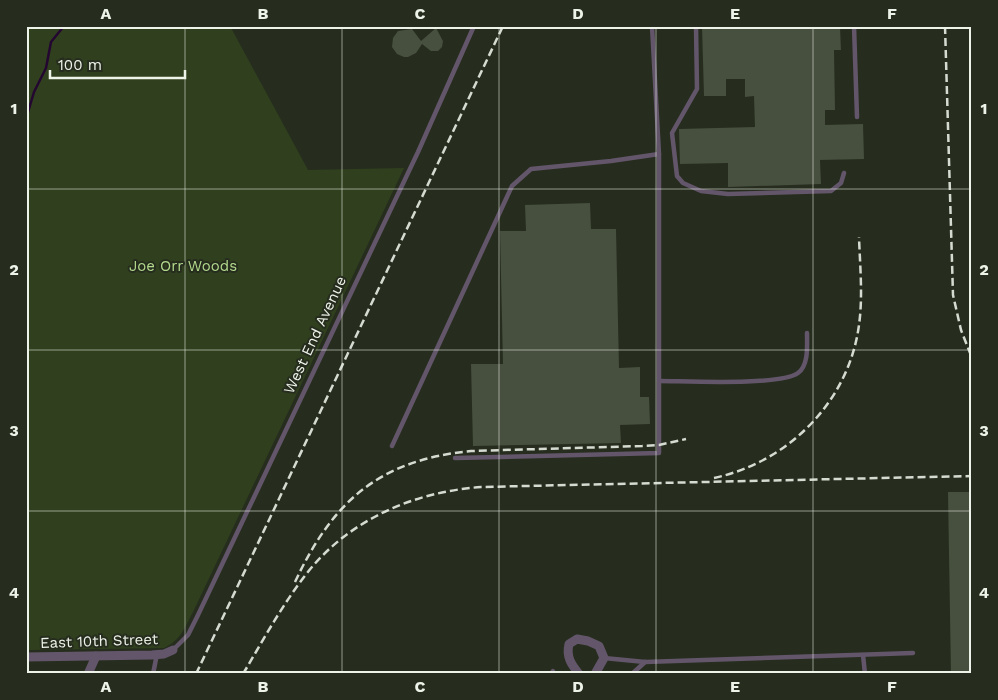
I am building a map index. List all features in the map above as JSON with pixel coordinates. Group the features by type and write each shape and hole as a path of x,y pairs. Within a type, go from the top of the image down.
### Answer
{"street":[{"path":"579,674 570,664 567,651 569,644 577,639 599,646 604,658 595,674"},
{"name":"East 10th Street","path":"26,658 157,654 173,650"},
{"path":"88,674 96,656"}],"lane":[{"name":"West End Avenue","path":"173,650 188,635 195,622 413,161 474,26"},
{"path":"455,458 659,452 659,154 652,26"},
{"path":"696,26 697,89 672,133 677,176 683,183 701,191 728,194 831,191 841,184 844,173"},
{"path":"854,26 857,116"},
{"path":"392,446 512,186 531,169 659,154"},
{"path":"659,381 776,380 791,376 799,372 803,366 806,354 807,333"},
{"path":"604,658 646,662 913,653"},
{"path":"153,674 157,654"},
{"path":"864,654 865,674"},
{"path":"632,674 646,662"}],"green space":[{"name":"Joe Orr Woods","path":"26,26 230,26 308,170 404,168 185,628 175,641 164,648 26,650"}],"building":[{"path":"702,26 840,27 841,50 834,50 835,110 825,110 825,125 863,124 864,159 820,160 821,184 728,187 728,163 680,164 679,129 755,127 754,96 745,97 745,79 726,79 726,96 704,96"},
{"path":"436,28 443,41 442,47 438,51 431,51 422,44 416,53 404,57 397,54 392,47 393,38 398,31 412,29 421,41"},
{"path":"590,203 591,229 616,229 619,368 640,367 640,397 649,397 650,424 620,425 621,443 473,446 471,364 503,364 500,231 526,231 525,205"},
{"path":"948,492 972,492 972,674 951,674"}],"waterway":[{"path":"26,119 34,92 46,68 51,42 64,26"}],"railway":[{"path":"196,674 503,26"},
{"path":"945,26 953,295 961,330 972,358"},
{"path":"714,478 741,470 767,458 790,443 811,424 829,403 843,379 853,353 859,325 861,292 859,237"},
{"path":"295,582 310,553 343,507 385,475 410,464 439,456 471,451 642,446 659,445 686,439"},
{"path":"243,674 287,600 321,557 360,525 382,513 430,495 481,487 972,476"}]}
